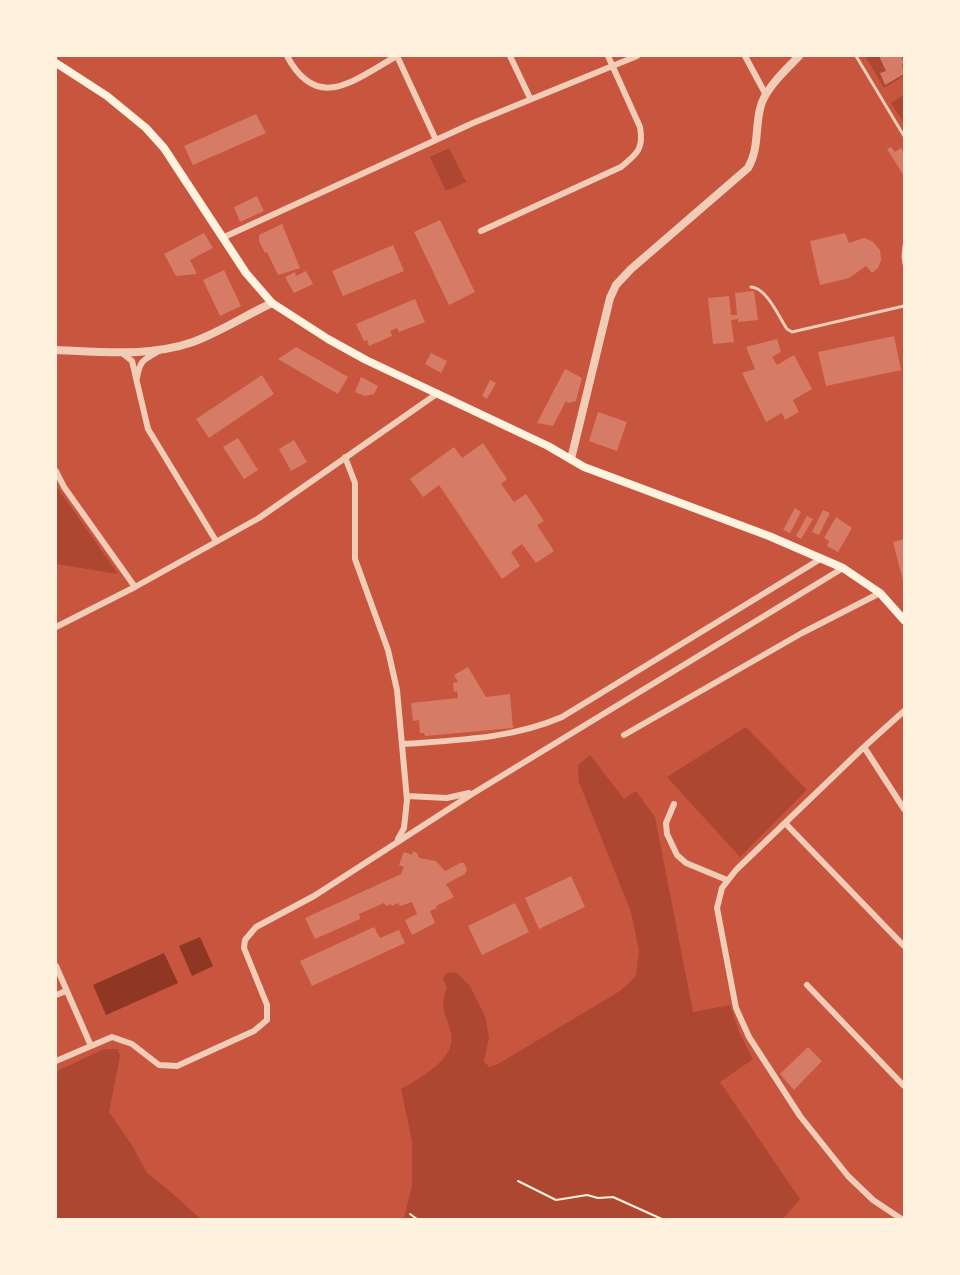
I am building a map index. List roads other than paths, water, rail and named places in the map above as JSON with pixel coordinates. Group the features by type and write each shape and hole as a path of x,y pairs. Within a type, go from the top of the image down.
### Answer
{"main road":[{"path":"56,63 107,96 146,128 166,152 246,273 272,303 356,355 607,476 822,557 880,593 904,620"}],"street":[{"path":"287,56 300,76 309,84 319,88 343,85 397,56 436,140"},
{"path":"510,56 530,98"},
{"path":"481,231 621,167 639,152 642,139 640,127 608,56"},
{"path":"222,238 530,98 637,56"},
{"path":"745,56 766,95"},
{"path":"571,459 610,298 616,285 631,269 748,168 754,157 760,109 766,95 799,56"},
{"path":"56,350 122,352 162,350 194,341 272,303"},
{"path":"136,380 142,361 162,350"},
{"path":"122,352 132,361 148,429 216,541"},
{"path":"56,627 135,587 259,518 438,393"},
{"path":"345,458 355,483 355,560 388,650 397,690 407,796 404,828 395,843"},
{"path":"56,471 64,487 135,587"},
{"path":"403,744 480,739 512,734 562,717 822,557"},
{"path":"56,1061 112,1037 132,1044 159,1065 177,1066 254,1031 262,1025 268,1013 267,1005 244,948 249,934 265,921 314,896 476,791 843,568"},
{"path":"624,735 802,633 880,593"},
{"path":"903,1220 873,1200 848,1176 800,1116 749,1038 736,1008 717,908 722,888 727,880 904,711"},
{"path":"864,747 904,809"},
{"path":"407,796 447,798 476,791"},
{"path":"674,804 666,823 667,834 677,855 686,863 727,880"},
{"path":"785,823 904,946"},
{"path":"56,966 91,1046"},
{"path":"807,985 904,1086"},
{"path":"56,995 66,991"}],"lane":[{"path":"856,56 904,135"},
{"path":"904,246 904,264"},
{"path":"751,287 764,292 787,329 792,332 904,306"}]}
